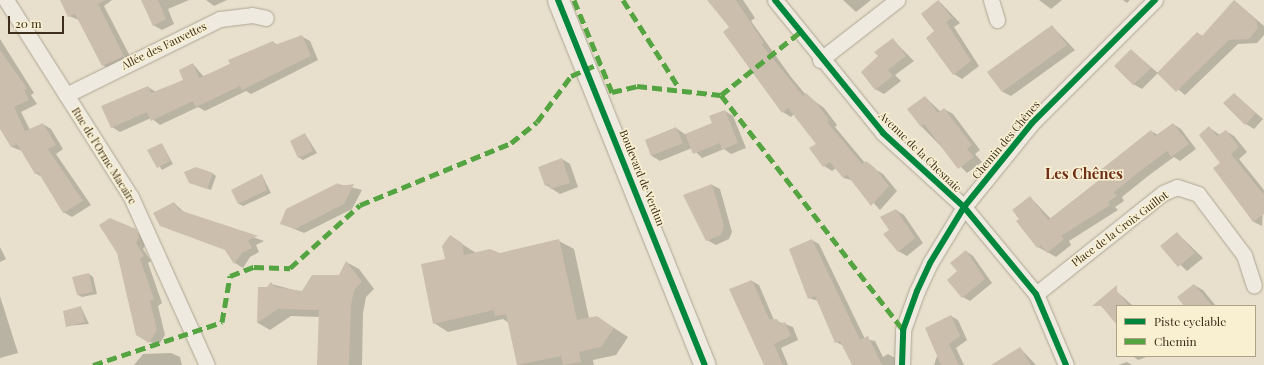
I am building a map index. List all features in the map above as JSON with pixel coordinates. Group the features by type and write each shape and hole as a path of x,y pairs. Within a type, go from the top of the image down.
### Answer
{"main road":[{"name":"Boulevard de Verdun","path":"558,0 705,365"}],"street":[{"name":"Rue de l'Orme Macaire","path":"6,0 131,197 207,365"},
{"name":"Avenue de la Chesnaie","path":"775,0 820,60 883,133 964,207 1036,294 1066,365"},
{"path":"820,60 897,0"},
{"path":"991,0 997,20"},
{"name":"Chemin des Chênes","path":"902,365 903,330 917,291 930,263 964,207 1032,123 1155,0"},
{"name":"Allée des Fauvettes","path":"66,95 220,19 252,15 266,18"},
{"name":"Place de la Croix Guillot","path":"1036,294 1163,193 1177,187 1198,194 1244,255 1254,285"}],"building":[{"path":"60,0 106,0 98,4 124,56 102,66 75,14 68,17"},
{"path":"141,0 158,0 166,19 153,26"},
{"path":"707,0 736,0 764,43 762,45 803,96 806,93 816,102 829,120 827,122 862,164 866,161 875,168 889,186 871,206 847,175 843,178 830,162 823,167 809,148 816,144 788,108 782,113 723,32 729,27"},
{"path":"938,0 952,18 946,22 971,61 953,75 926,38 934,31 921,14"},
{"path":"1234,0 1256,20 1258,28 1249,39 1229,40 1176,92 1157,73 1197,32 1202,36"},
{"path":"1052,25 1067,45 1002,92 987,72"},
{"path":"302,35 311,56 242,90 240,86 196,107 193,101 151,121 147,112 111,128 101,106 148,86 151,93 183,80 179,70 193,63 199,78 230,64 228,60 273,41 275,45"},
{"path":"893,38 906,56 888,70 893,76 875,90 861,72 878,56 874,52"},
{"path":"1131,49 1151,68 1133,85 1114,66"},
{"path":"0,50 27,88 24,90 29,100 14,107 25,131 43,123 56,145 48,149 83,201 63,213 38,172 35,174 17,144 11,147 0,129"},
{"path":"1234,93 1256,113 1245,125 1223,103"},
{"path":"925,96 938,113 944,108 972,145 967,149 974,157 958,169 924,124 921,127 907,109"},
{"path":"725,110 738,143 722,150 720,143 693,154 685,134 712,123 709,116"},
{"path":"1173,123 1189,144 1171,157 1167,151 1139,172 1114,192 1117,196 1108,202 1110,205 1061,236 1064,239 1047,253 1041,245 1037,248 1016,221 1019,219 1012,210 1030,196 1048,220 1103,177 1098,172 1151,130 1155,136"},
{"path":"1209,126 1217,136 1226,130 1239,147 1231,154 1264,195 1264,214 1253,222 1213,168 1220,163 1199,135"},
{"path":"676,127 683,143 651,156 645,140"},
{"path":"305,133 313,151 298,158 290,141"},
{"path":"162,143 170,161 157,168 147,150"},
{"path":"562,158 570,183 550,189 549,184 545,186 538,167"},
{"path":"196,167 213,173 207,189 189,183 184,172"},
{"path":"262,174 267,190 238,204 231,190"},
{"path":"338,183 340,186 354,184 344,204 295,229 280,224 286,209"},
{"path":"712,184 724,226 721,235 706,241 683,195"},
{"path":"174,202 179,210 258,236 248,240 252,248 242,253 234,264 225,250 160,226 153,213"},
{"path":"896,209 915,238 898,252 883,234 889,230 880,217"},
{"path":"110,218 136,229 139,237 136,243 144,256 140,259 154,299 150,301 157,330 149,343 136,335 117,253 99,225"},
{"path":"1177,232 1195,253 1178,267 1160,246"},
{"path":"450,235 462,243 464,255 490,249 500,253 559,239 577,320 597,316 614,328 601,347 579,352 581,362 563,365 561,356 517,365 506,314 495,316 494,310 433,324 421,264 445,259 442,246"},
{"path":"812,239 860,340 868,336 882,365 852,365 840,341 835,343 815,296 808,299 789,249"},
{"path":"966,250 985,279 962,298 947,280 957,271 950,263"},
{"path":"346,261 362,282 354,290 351,305 349,365 317,365 319,310 278,309 257,323 258,287 267,287 271,282 275,287 302,291 312,275 339,275"},
{"path":"89,273 93,292 77,295 72,277"},
{"path":"752,280 769,319 777,319 780,324 785,322 791,336 774,344 783,365 764,365 729,289"},
{"path":"1194,284 1211,305 1183,305 1177,297"},
{"path":"1117,285 1117,291 1128,305 1116,305 1116,324 1101,306 1092,306"},
{"path":"81,306 85,322 66,327 63,311"},
{"path":"951,315 960,336 949,344 959,365 941,365 925,328"},
{"path":"1020,347 1031,365 991,365"}],"marked path":[{"path":"574,0 612,92 637,86 721,95 903,330"},
{"path":"623,0 679,88"},
{"path":"721,95 799,33"},
{"path":"93,365 222,322 230,276 254,267 290,268 360,205 511,143 537,122 571,76 600,63"}],"cycle path":[{"path":"558,0 705,365"},
{"path":"775,0 883,133 964,207 1036,294 1066,365"},
{"path":"902,365 903,330 917,291 930,263 964,207 1032,123 1155,0"}],"district":[{"name":"Les Chênes","path":"1084,174"}]}
